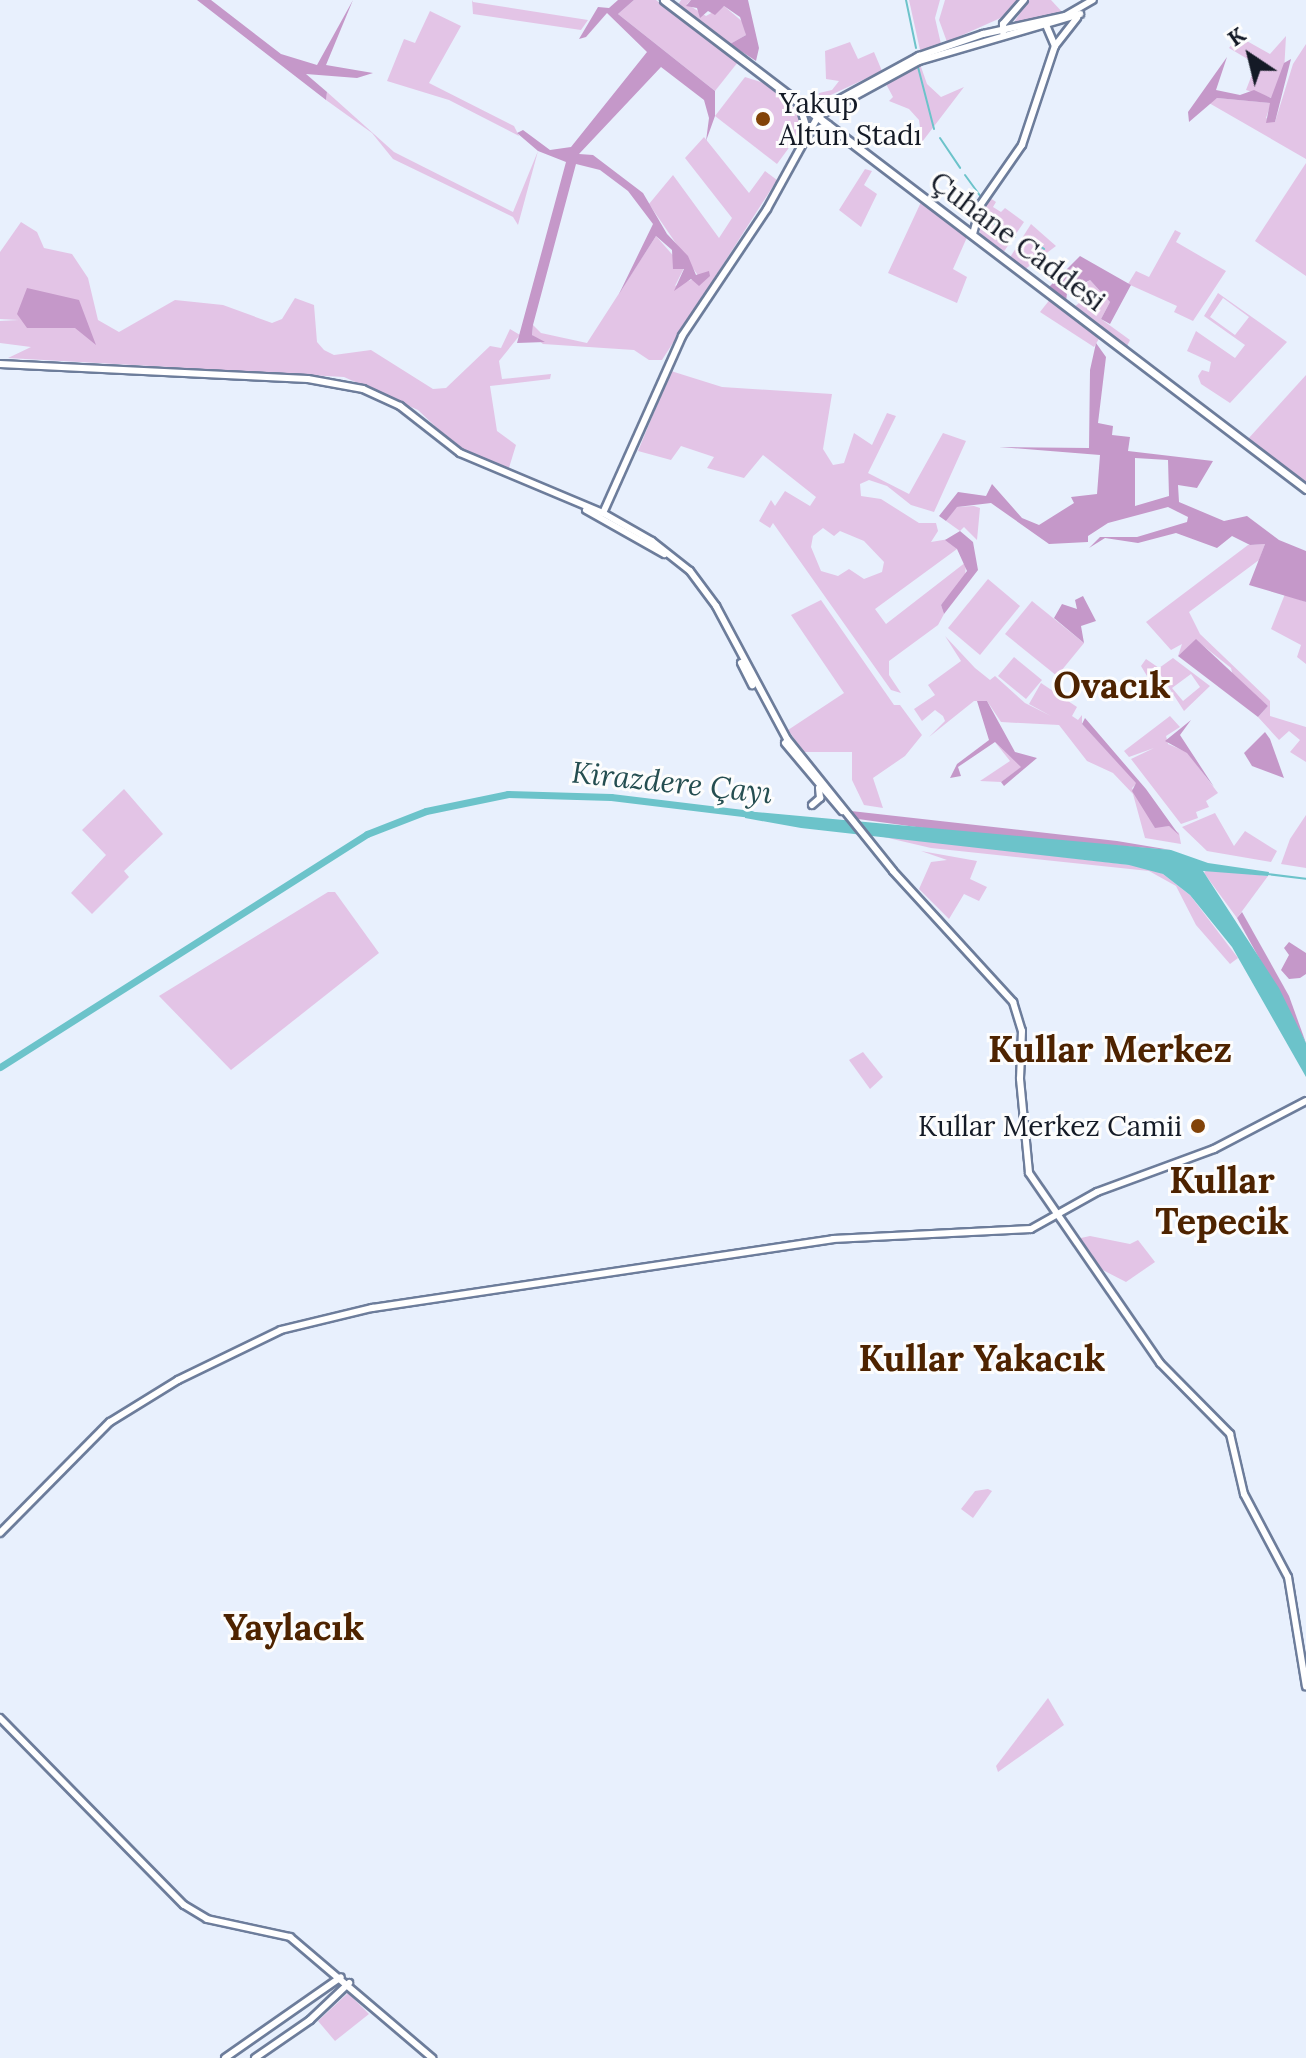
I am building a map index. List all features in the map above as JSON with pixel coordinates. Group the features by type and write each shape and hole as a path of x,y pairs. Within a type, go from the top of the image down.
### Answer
{"main road":[{"name":"Çuhane Caddesi","path":"664,0 1306,489"},
{"path":"977,36 1009,17 1024,0"},
{"path":"973,234 981,204 1022,145 1055,46 1094,0"},
{"path":"817,117 919,61 1003,32 1065,16 1094,0"},
{"path":"602,515 682,336 767,209 817,117 827,106 916,57 977,36 1046,25 1083,12"},
{"path":"1003,32 1009,17"},
{"path":"1046,25 1055,46"},
{"path":"808,133 800,104 827,106"},
{"path":"808,133 828,125"},
{"path":"0,366 308,379 363,389 400,406 478,463 591,508 666,555 696,584 778,733 819,788 845,812"},
{"path":"0,366 311,383 362,393 398,410 476,467 617,521 671,554 701,583 781,729 876,849 1013,1002 1022,1031 1020,1079 1027,1166 1057,1217 1160,1363 1230,1434 1244,1494 1288,1577 1306,1687"},
{"path":"591,508 610,496"},
{"path":"610,496 617,521"},
{"path":"812,805 820,798 819,788"},
{"path":"0,1533 83,1445 136,1404 227,1355 300,1324 372,1308 833,1239 923,1231 1019,1231 1057,1217 1097,1192 1214,1149 1306,1101"},
{"path":"0,1718 184,1905 207,1919 290,1937 349,1983 432,2058"},
{"path":"225,2058 341,1977"},
{"path":"255,2058 315,2016 349,1983"}],"shaded area":[{"path":"197,0 211,0 281,54 317,65 353,0 326,65 373,73 357,78 306,74 327,92 326,100"},
{"path":"472,0 588,20 581,30 473,14"},
{"path":"618,0 634,0 618,14 715,91 715,116 706,141 709,118 704,100 661,67 579,154 593,155 643,193 667,234 688,256 696,275 709,271 710,276 699,286 691,279 674,291 684,269 673,269 672,250 656,236 619,294 653,224 628,191 600,170 576,164 533,325 532,335 545,342 517,343 566,162 538,151 517,133 523,130 550,150 571,147 647,52 607,13 586,37 579,39 598,7 609,8"},
{"path":"634,0 656,0 738,62 715,91 618,14"},
{"path":"681,0 691,0 687,4 706,16 724,6 744,23 746,35 730,44 678,5"},
{"path":"691,0 748,0 759,48 756,61 730,44 746,35 740,17 724,6 715,15 708,11 700,18 697,8 686,6"},
{"path":"909,0 940,0 935,18 941,44 920,50"},
{"path":"945,0 1019,0 1005,16 947,42 939,20"},
{"path":"1028,0 1051,0 1064,14 1013,24"},
{"path":"430,11 461,26 429,83 514,126 519,136 449,100 387,81 404,39 415,43"},
{"path":"1238,36 1270,54 1286,36 1284,72 1272,98 1246,90 1256,64 1229,48"},
{"path":"850,42 858,59 874,52 882,71 818,101 819,93 832,90 839,81 826,79 825,51"},
{"path":"1306,44 1306,159 1209,103 1217,98 1271,103 1266,118 1275,122 1293,64"},
{"path":"1227,57 1216,90 1240,95 1254,90 1271,98 1284,63 1291,59 1275,122 1266,123 1270,103 1217,98 1189,122 1188,112"},
{"path":"920,64 927,84 941,97 964,87 922,142 919,120 909,109 889,101 893,97 886,84"},
{"name":"Yakup Altun Stadı","path":"745,77 764,83 801,114 802,130 777,164 715,116"},
{"path":"327,92 394,152 513,212 538,151 518,225 513,217 393,159 372,133 326,100"},
{"path":"704,137 749,193 765,171 777,180 662,360 649,360 634,350 543,344 532,335 533,325 541,333 587,343 656,236 684,268 675,286 699,277 649,204 673,175 719,238 732,218 685,158"},
{"path":"1306,163 1306,276 1255,241"},
{"path":"865,169 872,171 864,185 877,194 861,227 839,210"},
{"path":"990,198 996,202 993,207 1001,212 1005,208 1024,222 1003,253 981,237 978,220"},
{"path":"922,200 968,235 953,269 967,277 957,303 888,273"},
{"path":"21,222 37,232 44,248 72,254 88,278 98,320 119,332 175,300 223,305 272,323 282,319 295,298 314,305 317,342 324,350 334,355 371,350 433,389 446,388 490,346 501,348 510,329 520,335 499,361 502,379 551,374 550,379 490,386 497,431 516,445 508,471 458,448 418,410 344,377 8,358 31,347 0,343 0,321 19,320 0,319 0,252"},
{"path":"1031,224 1056,246 1024,270 1009,259"},
{"path":"1175,230 1181,233 1176,242 1226,271 1193,321 1174,312 1177,306 1128,284 1136,271 1149,277"},
{"path":"1080,256 1131,285 1110,324 1101,319 1110,302 1090,280 1067,293 1066,302 1047,289"},
{"path":"1090,280 1110,302 1101,319 1130,340 1127,346 1073,308 1085,298 1077,291"},
{"path":"27,288 79,300 96,345 75,328 27,328 17,314"},
{"path":"1218,293 1287,342 1230,403 1201,384 1198,376 1202,370 1209,372 1211,362 1187,351 1196,331 1235,358 1245,345 1204,316","holes":["1223,298 1249,317 1235,335 1210,317"]},
{"path":"1051,298 1100,337 1094,347 1040,312"},
{"path":"1096,343 1106,357 1098,423 1113,426 1112,435 1130,437 1128,451 1213,461 1197,488 1178,485 1179,502 1224,521 1247,516 1279,540 1306,551 1306,602 1249,585 1265,544 1250,545 1232,536 1217,548 1176,533 1138,543 1105,538 1089,548 1100,537 1137,537 1187,522 1188,517 1168,507 1108,523 1088,536 1088,542 1049,544 991,503 957,507 946,521 939,516 958,492 986,496 992,484 1022,518 1039,525 1074,503 1071,497 1097,494 1100,455 999,447 1089,448 1090,370","holes":["1135,458 1168,460 1169,496 1135,506"]},
{"path":"671,371 722,387 832,394 823,449 833,465 844,463 854,433 872,445 887,413 896,416 868,473 909,494 943,433 966,441 934,512 911,505 887,486 869,480 860,484 861,496 881,499 919,523 936,523 938,531 931,542 949,539 957,549 875,609 886,624 966,562 965,578 941,605 944,614 938,625 889,661 889,675 901,693 891,690 773,523 770,528 759,521 771,500 775,506 785,491 810,506 816,497 763,455 744,478 707,468 714,457 681,446 671,460 638,451","holes":["823,528 834,536 840,531 864,541 884,562 882,572 864,579 849,569 838,576 821,571 811,547 813,536"]},
{"path":"1306,375 1306,485 1248,439"},
{"path":"956,507 980,508 977,540 964,527 960,531 946,521"},
{"path":"960,531 973,542 978,570 944,614 941,605 967,571 957,549 945,540"},
{"path":"1265,544 1259,560 1189,612 1200,634 1270,701 1270,716 1306,727 1306,762 1290,752 1300,740 1289,731 1279,740 1258,717 1268,706 1233,676 1231,668 1196,640 1178,656 1182,644 1171,650 1146,622 1248,545"},
{"path":"988,579 1020,606 980,655 948,628"},
{"path":"1285,594 1306,602 1306,664 1297,657 1301,645 1271,629"},
{"path":"1083,596 1096,621 1081,626 1084,643 1054,618 1062,604 1077,609 1075,600"},
{"path":"821,600 894,705 900,705 922,735 905,756 873,778 883,808 864,805 852,780 852,752 804,752 788,730 844,693 791,615"},
{"path":"1032,601 1084,643 1057,676 1005,634"},
{"path":"945,636 975,668 990,680 995,676 1025,703 1051,716 1029,704 1041,683 1077,707 1072,716 1078,720 1082,715 1082,724 1137,783 1132,788 1155,827 1169,826 1179,833 1181,844 1145,838 1133,794 1113,773 1087,761 1059,725 1001,722 987,701 974,701 929,737 945,721 943,716 935,710 922,721 914,709 935,695 928,685 961,661"},
{"path":"1196,639 1268,706 1258,717 1178,656"},
{"path":"1014,657 1042,680 1026,699 998,676"},
{"path":"1173,658 1210,686 1184,711 1160,674 1150,681 1141,666 1146,659 1159,668","holes":["1191,674 1200,687 1183,701 1172,688"]},
{"path":"977,701 987,701 1015,752 1037,758 1004,786 1001,782 1021,767 995,742 958,767 961,776 950,778 957,764 989,740"},
{"path":"1170,716 1180,727 1166,736 1168,744 1187,752 1218,793 1206,801 1209,807 1196,812 1198,818 1181,824 1131,759 1154,748 1129,757 1124,751"},
{"path":"1085,718 1146,789 1179,835 1169,826 1155,828 1132,791 1136,783 1082,724"},
{"path":"1191,720 1180,735 1214,787 1187,753 1165,741"},
{"path":"1265,732 1284,778 1252,766 1244,753"},
{"path":"995,742 1022,767 1001,782 980,781 1010,761"},
{"path":"124,789 163,834 124,871 129,877 92,914 71,893 106,855 82,830"},
{"path":"851,811 1117,841 1171,850 960,833 858,819"},
{"path":"1215,813 1234,846 1245,831 1277,851 1271,862 1207,851 1182,827"},
{"path":"1306,815 1306,868 1281,864 1290,839"},
{"path":"871,834 1147,867 1163,874 1190,895 1238,958 1230,964 1196,925 1176,886 1149,871 931,848"},
{"path":"921,851 977,861 970,879 987,887 979,901 964,894 949,919 919,889 931,862 947,860"},
{"path":"1207,869 1268,876 1237,918 1204,873"},
{"path":"328,892 335,892 379,953 231,1070 159,996"},
{"path":"1242,912 1289,996 1306,1043 1237,918"},
{"path":"1289,942 1306,953 1306,974 1300,978 1289,979 1281,970 1289,955 1284,948"},
{"path":"863,1052 883,1077 870,1089 849,1060"},
{"path":"1090,1236 1130,1244 1138,1240 1155,1262 1126,1282 1093,1265 1080,1244 1081,1238"},
{"path":"975,1491 992,1491 973,1518 961,1509"},
{"path":"1048,1698 1064,1725 998,1772 996,1766"},
{"path":"348,1993 369,2014 335,2041 318,2021"}],"water":[{"path":"745,811 1171,850 1208,863 1269,872 1268,876 1203,871 1279,988 1306,1043 1306,1077 1232,947 1190,895 1163,874 1129,865 801,828 745,818"}],"waterway":[{"path":"906,0 916,48"},
{"path":"918,67 934,129"},
{"path":"940,138 960,168"},
{"path":"965,175 980,196"},
{"path":"986,211 1000,231 1015,237"},
{"path":"1027,237 1044,249"},
{"name":"Kirazdere Çayı","path":"0,1067 367,834 426,811 508,794 611,797 751,814"},
{"path":"1267,874 1306,879"}],"place":[{"name":"Yakup Altun Stadı","path":"763,119"},
{"name":"Kullar Merkez Camii","path":"1198,1126"}],"district":[{"name":"Ovacık","path":"1112,686"},
{"name":"Kullar Merkez","path":"1110,1050"},
{"name":"Kullar Tepecik","path":"1222,1200"},
{"name":"Kullar Yakacık","path":"982,1359"},
{"name":"Yaylacık","path":"294,1628"}]}
